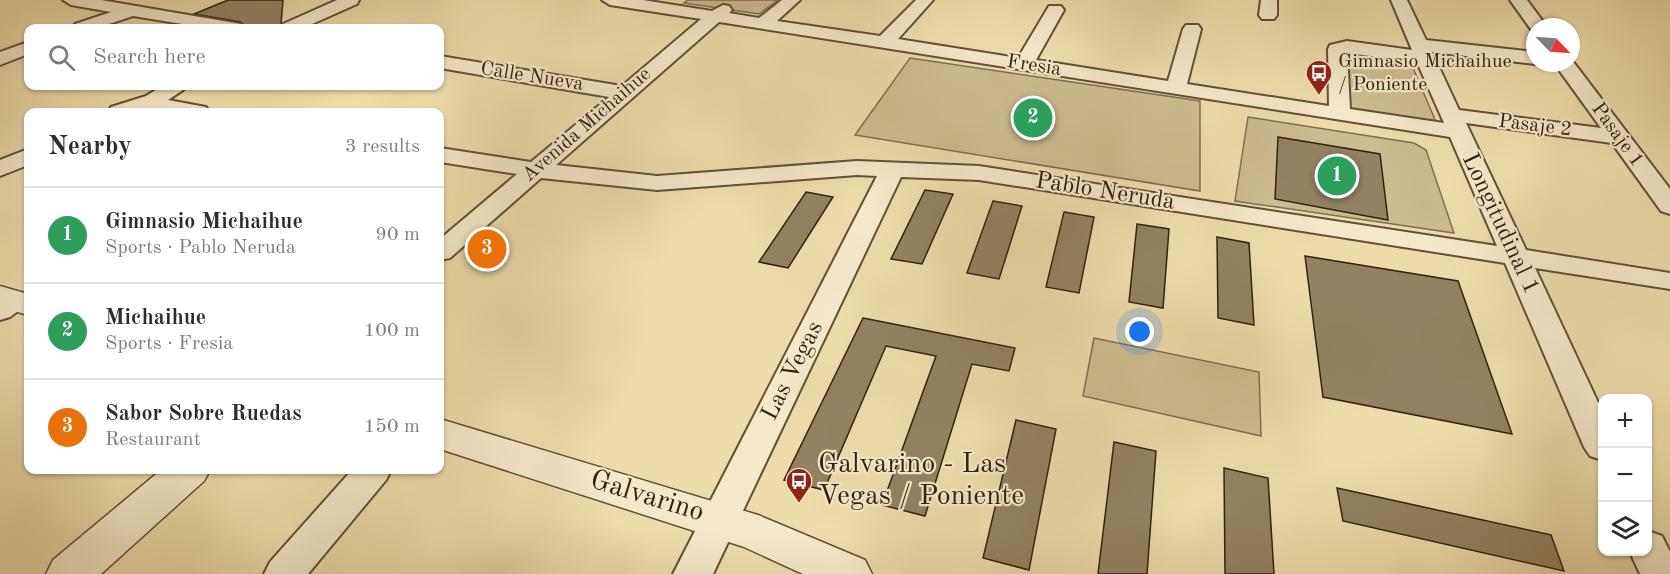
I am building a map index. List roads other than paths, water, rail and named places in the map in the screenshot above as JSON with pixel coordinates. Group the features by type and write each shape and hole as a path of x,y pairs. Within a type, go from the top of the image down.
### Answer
{"street":[{"path":"71,0 212,24"},
{"path":"298,24 351,0"},
{"name":"Fresia","path":"610,0 672,4 714,16 762,24 1340,114 1455,124"},
{"name":"Avenida Michaihue","path":"444,249 714,16 736,0"},
{"path":"762,24 792,0"},
{"path":"884,43 926,0"},
{"name":"Longitudinal 1","path":"1399,0 1598,438"},
{"path":"1518,0 1531,18"},
{"path":"92,24 132,10"},
{"path":"1024,64 1055,10"},
{"path":"1176,88 1192,29"},
{"path":"1340,114 1337,49 1347,47 1526,57"},
{"path":"0,60 24,50"},
{"path":"0,60 24,66"},
{"name":"Calle Nueva","path":"444,63 625,93"},
{"name":"Pasaje 1","path":"1571,72 1670,206"},
{"path":"129,108 164,93"},
{"path":"164,93 159,105 176,108"},
{"name":"Pasaje 2","path":"1455,124 1619,137"},
{"name":"Pablo Neruda","path":"444,156 535,170 657,183 893,168 999,176 1670,281"},
{"path":"0,169 24,158"},
{"name":"Las Vegas","path":"693,574 893,168"},
{"name":"Galvarino","path":"444,435 719,519 807,553 849,574"},
{"path":"69,574 184,474"},
{"path":"284,574 370,474"},
{"path":"1651,556 1660,574"}],"place":[{"name":"Gimnasio Michaihue / Poniente","path":"1319,96"},
{"name":"Michaihue","path":"1033,118"},
{"name":"Gimnasio Michaihue","path":"1337,176"},
{"name":"Sabor Sobre Ruedas","path":"487,249"},
{"name":"Galvarino - Las Vegas / Poniente","path":"799,504"}]}
